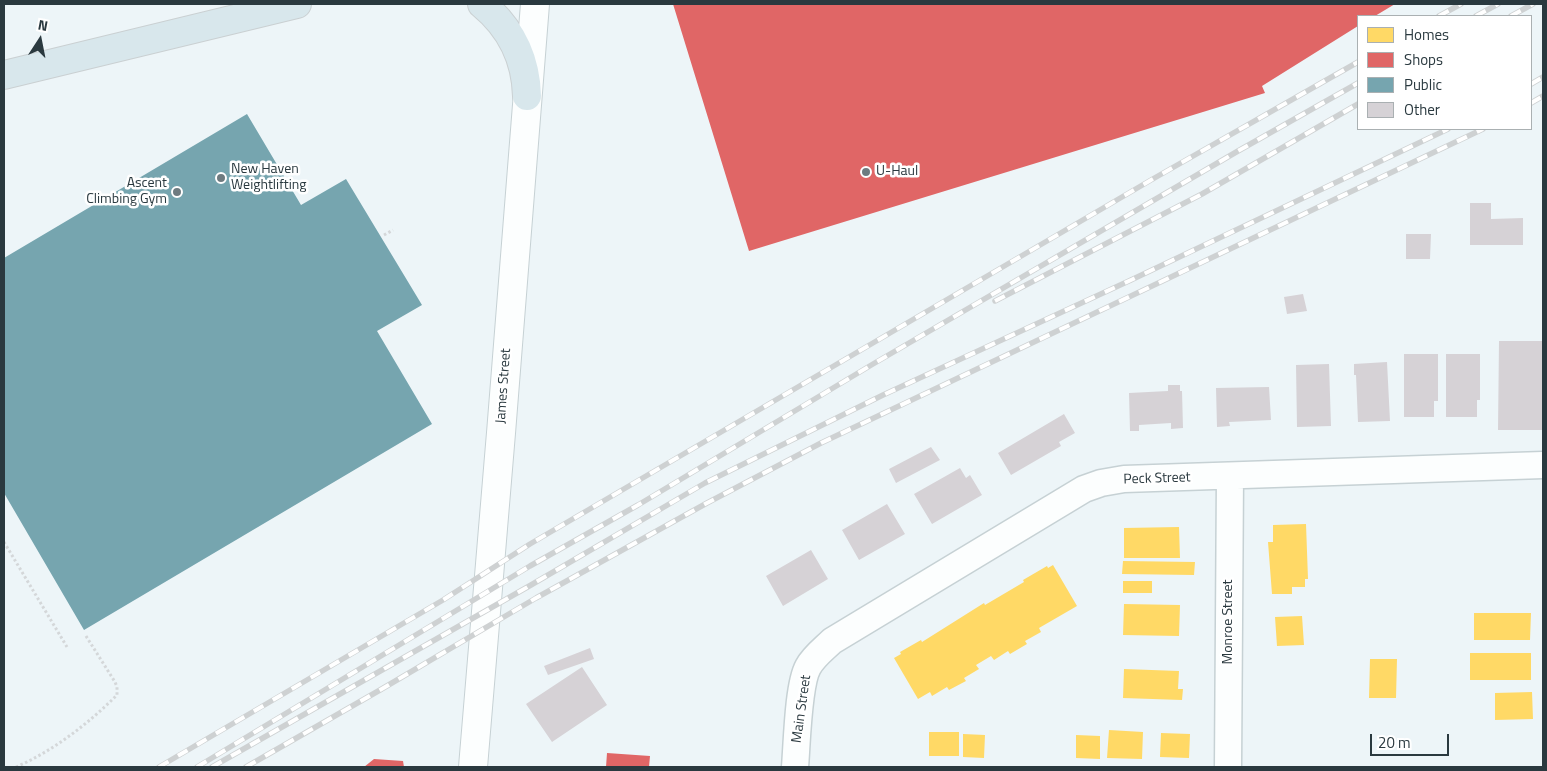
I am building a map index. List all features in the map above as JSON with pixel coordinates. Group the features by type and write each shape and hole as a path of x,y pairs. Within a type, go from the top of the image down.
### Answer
{"highway":[{"path":"4,75 297,4"},
{"path":"482,4 504,27 518,49 525,70 527,96"}],"street":[{"name":"James Street","path":"474,767 494,542 512,283 535,4"},
{"name":"Peck Street","path":"818,653 832,641 1084,489 1100,483 1124,479 1543,465"},
{"name":"Monroe Street","path":"1228,767 1230,476"},
{"name":"Main Street","path":"795,767 802,684 808,667 818,653"}],"path":[{"path":"384,235 393,230"},
{"path":"4,542 67,647"},
{"path":"16,767 38,757 84,724 117,694 117,687 86,636"}],"building: Homes":[{"path":"1306,524 1308,579 1305,579 1305,587 1292,587 1292,594 1272,594 1268,542 1273,542 1273,525"},
{"path":"1179,527 1180,558 1124,558 1124,528"},
{"path":"1123,561 1195,562 1194,575 1122,574"},
{"path":"1053,565 1077,606 1039,628 1041,632 1025,641 1027,644 1010,654 1008,651 994,660 991,656 976,665 979,669 964,678 966,681 949,690 947,687 932,696 930,692 918,699 894,658 901,654 900,652 921,640 922,642 984,603 985,605 1024,582 1023,580 1047,566 1048,568"},
{"path":"1123,581 1152,581 1152,593 1123,593"},
{"path":"1124,604 1180,605 1179,636 1123,635"},
{"path":"1474,613 1531,613 1530,640 1474,640"},
{"path":"1302,616 1304,645 1277,646 1275,617"},
{"path":"1470,653 1531,653 1531,680 1470,680"},
{"path":"1370,659 1397,659 1396,698 1369,698"},
{"path":"1124,669 1179,671 1178,689 1183,689 1182,700 1123,698"},
{"path":"1532,692 1533,719 1495,720 1495,693"},
{"path":"1109,730 1143,732 1142,759 1107,758"},
{"path":"929,732 959,732 959,756 929,756"},
{"path":"1161,733 1190,734 1189,758 1160,757"},
{"path":"963,734 985,735 984,758 963,757"},
{"path":"1076,735 1100,736 1100,759 1076,758"}],"building: Shops":[{"name":"U-Haul","path":"673,4 1395,4 1377,15 1357,15 1357,27 1262,86 1265,93 749,251"},
{"path":"607,753 650,756 649,767 606,767"},
{"path":"374,759 403,761 404,767 364,767"}],"building: Public":[{"path":"247,114 301,205 346,179 422,305 377,331 432,424 84,630 4,493 4,258"}],"building: Other":[{"path":"1470,203 1491,203 1491,219 1523,218 1523,245 1470,245"},
{"path":"1406,234 1431,234 1430,259 1406,259"},
{"path":"1303,294 1307,311 1287,314 1284,297"},
{"path":"1499,341 1543,341 1542,430 1498,430"},
{"path":"1404,354 1438,354 1438,401 1434,401 1434,417 1404,417"},
{"path":"1446,354 1480,354 1480,400 1477,400 1477,417 1446,417"},
{"path":"1387,362 1390,421 1358,422 1354,364"},
{"path":"1329,364 1331,426 1297,427 1296,365"},
{"path":"1168,385 1180,385 1180,391 1182,391 1183,428 1171,429 1171,423 1139,425 1139,431 1130,431 1129,393 1168,391"},
{"path":"1269,387 1271,420 1229,422 1230,426 1217,427 1216,388"},
{"path":"1064,414 1075,433 1059,442 1061,446 1011,475 998,453"},
{"path":"931,447 940,460 896,483 889,469"},
{"path":"960,468 966,478 970,475 982,495 932,524 914,494"},
{"path":"887,504 905,534 859,560 842,530"},
{"path":"811,550 828,579 783,606 766,576"},
{"path":"590,648 594,659 548,675 544,666"},
{"path":"582,667 607,705 552,742 526,704"}],"railway":[{"path":"1441,15 1461,4"},
{"path":"1478,15 1498,4"},
{"path":"1513,15 1533,4"},
{"path":"159,767 443,600 530,544 1151,180 1357,63"},
{"path":"1532,83 1543,77"},
{"path":"197,767 530,566 638,505 873,364 1357,84"},
{"path":"1532,102 1543,96"},
{"path":"995,301 1202,194 1357,105"},
{"path":"212,767 531,585 705,483 883,395 1131,280 1446,130"},
{"path":"246,767 536,598 707,503 821,443 1481,130"}],"place":[{"name":"U-Haul","path":"866,172"},
{"name":"New Haven Weightlifting","path":"221,178"},
{"name":"Ascent Climbing Gym","path":"177,192"}]}
